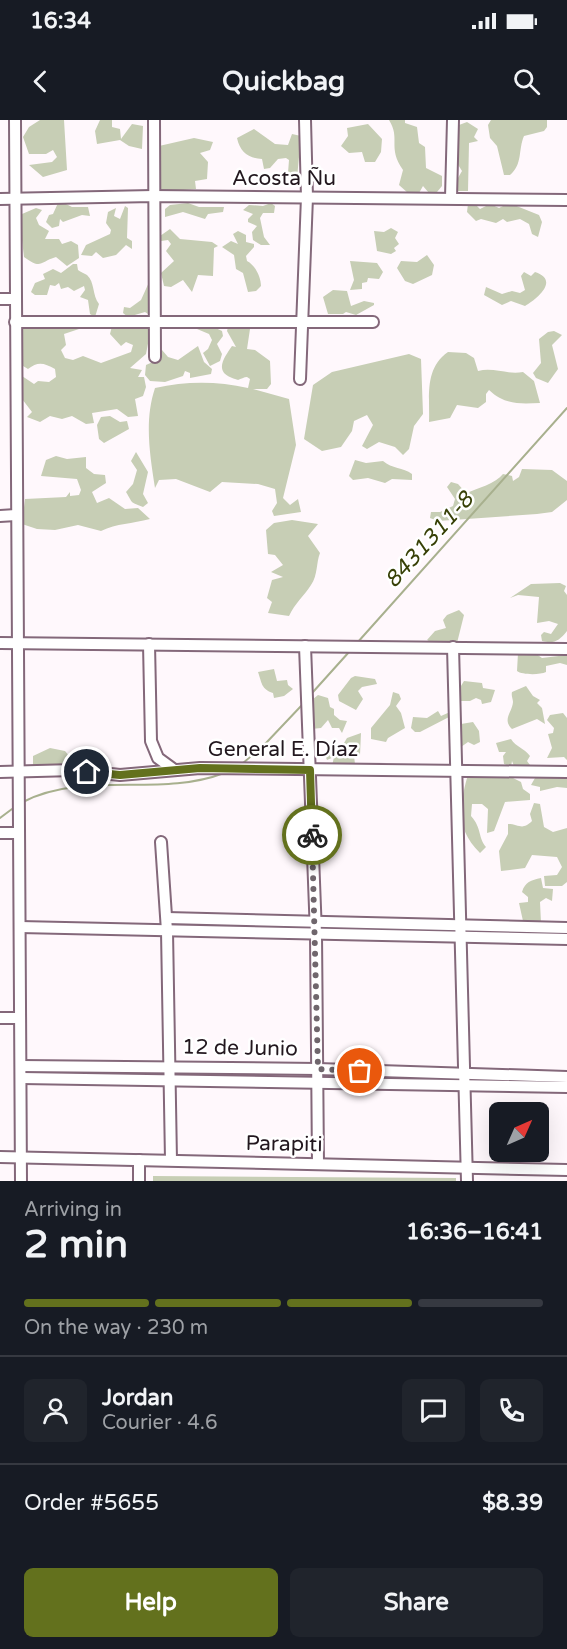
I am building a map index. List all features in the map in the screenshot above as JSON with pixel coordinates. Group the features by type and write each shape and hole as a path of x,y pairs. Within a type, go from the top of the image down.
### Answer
{"street":[{"path":"15,120 16,643 22,1078 21,1181"},
{"path":"154,120 155,357"},
{"path":"300,379 307,197 305,120"},
{"path":"451,198 453,120"},
{"name":"Acosta Ñu","path":"0,199 153,196 567,200"},
{"path":"0,299 15,299"},
{"path":"15,322 373,322"},
{"path":"0,516 16,516"},
{"path":"0,643 567,649"},
{"path":"149,644 151,741 159,758 173,770"},
{"path":"305,646 316,928 318,1164"},
{"path":"453,647 454,770 465,1079 463,1167 459,1181"},
{"name":"General E. Díaz","path":"0,772 74,770 120,775 173,770 567,772"},
{"path":"0,833 19,833"},
{"path":"160,842 167,918 171,1161"},
{"path":"167,918 316,928"},
{"path":"20,927 167,931 316,928 461,931 567,928"},
{"path":"461,931 567,939"},
{"path":"0,1018 20,1018"},
{"name":"12 de Junio","path":"21,1066 318,1069 567,1087"},
{"name":"12 de Junio","path":"22,1078 317,1082 567,1077"},
{"name":"Parapiti","path":"0,1156 567,1170"},
{"path":"139,1160 139,1181"},
{"path":"463,1167 467,1181"}],"green space":[{"path":"40,120 64,120 67,170 43,177 29,165 52,162 57,157 53,150 46,154 29,154 23,137 29,127"},
{"path":"100,120 112,120 112,127 120,129 121,139 132,124 143,126 142,149 129,146 120,140 97,144 95,131"},
{"path":"389,120 405,120 405,123 417,127 419,143 425,147 426,168 442,176 442,186 437,192 429,193 423,186 419,193 408,193 399,185 403,170 396,155 394,133"},
{"path":"491,120 547,120 547,127 544,131 524,136 519,162 510,175 504,175 497,146 490,138 488,125"},
{"path":"467,122 478,129 474,137 478,141 469,143 468,191 456,191 455,183 462,171 457,163 455,142 459,136 459,125"},
{"path":"368,124 382,139 381,152 375,162 365,162 362,152 349,153 341,146 348,136 347,128"},
{"path":"254,129 275,144 288,145 292,134 301,136 297,178 292,178 288,173 289,160 286,158 278,159 270,168 264,169 262,159 249,156 243,151 237,138"},
{"path":"194,138 213,142 210,150 200,153 208,162 207,179 195,181 196,189 157,192 159,146"},
{"path":"62,202 72,207 88,207 90,216 82,215 63,222 60,219 59,226 52,228 46,222 58,203"},
{"path":"188,203 199,207 224,207 223,212 208,214 205,219 183,212 165,217 165,209 170,205"},
{"path":"271,203 275,206 274,213 263,213 260,218 264,237 270,245 261,245 253,240 252,232 257,226 248,222 253,214 243,210 249,205 263,206"},
{"path":"509,203 539,215 542,222 538,237 532,234 529,224 520,219 507,222 503,219 496,223 481,219 476,221 467,212 468,204 475,204 480,209 490,204 499,208"},
{"path":"125,206 128,208 127,238 132,241 132,249 126,245 116,255 103,258 96,252 92,256 81,255 86,245 110,234 111,230 106,223 108,212 116,208 114,216 120,219"},
{"path":"36,208 42,210 36,218 39,225 49,231 45,239 59,239 62,244 71,241 78,245 79,258 67,266 56,257 38,264 24,257 21,232 22,214"},
{"path":"391,228 398,232 395,238 399,244 394,248 396,251 391,254 377,251 374,231 384,232"},
{"path":"170,229 180,239 212,242 218,246 214,248 213,276 198,275 192,292 183,280 171,287 164,286 161,273 174,261 166,251 171,244 168,240 161,241 160,236"},
{"path":"238,231 246,235 246,242 254,244 246,256 260,279 261,286 256,291 248,292 243,273 236,269 234,255 222,247 231,241 238,244 233,234"},
{"path":"427,255 434,265 432,275 413,284 405,281 397,268 401,261 417,262"},
{"path":"350,261 377,263 383,272 379,279 368,278 367,282 362,283 362,289 350,290 354,280"},
{"path":"73,264 77,264 78,270 87,275 91,281 99,304 95,317 90,314 88,300 80,297 85,290 84,286 74,291 68,287 61,289 59,283 55,286 50,285 47,295 35,295 31,292 35,283 45,279 43,274 53,269 61,273"},
{"path":"524,272 531,276 535,272 546,280 540,294 525,306 511,301 502,305 484,295 486,287 502,294 512,291 520,293 525,290 521,276"},
{"path":"150,280 152,294 149,296 148,314 145,312 128,317 123,313 124,307 130,308 141,300"},
{"path":"333,290 347,291 351,306 364,301 374,303 374,305 356,315 346,312 328,314 323,297"},
{"path":"205,323 222,331 223,336 217,344 222,354 220,361 210,366 203,353 208,349 212,340 209,334 197,329"},
{"path":"43,325 76,325 79,329 64,334 66,345 61,350 65,358 73,360 83,356 101,363 131,352 133,345 126,342 121,346 110,334 112,326 151,328 146,354 130,368 142,370 138,377 144,377 146,387 143,396 135,399 138,416 128,417 117,409 92,413 94,423 86,424 72,416 62,419 50,416 40,422 27,417 32,412 19,395 19,378 22,376 34,384 38,381 49,382 56,377 55,369 48,365 38,364 28,369 23,366 21,330 27,326 40,329"},
{"path":"236,325 250,329 247,349 255,350 270,361 271,384 267,389 253,389 289,399 296,445 283,498 290,505 298,499 301,512 274,516 272,511 277,503 275,489 258,484 222,482 210,492 176,479 159,480 155,488 149,425 155,388 201,383 248,388 250,379 247,377 238,380 228,376 222,370 227,354 232,346 236,347 227,331 228,327"},
{"path":"554,331 562,335 552,345 558,369 548,383 536,378 533,373 541,363 539,339 548,332"},
{"path":"198,346 204,362 212,369 211,374 190,378 190,373 185,371 183,376 165,382 150,381 145,375 146,365 155,361 162,350 168,357 178,360"},
{"path":"448,352 466,353 474,358 478,371 523,372 534,381 540,403 507,401 489,390 486,394 486,402 478,408 457,405 450,418 429,422 429,393 432,375 435,366"},
{"path":"409,354 421,359 423,414 414,426 409,449 403,455 395,447 379,442 367,449 362,446 373,425 367,415 354,421 352,431 341,447 322,451 304,439 313,385 332,372"},
{"path":"110,416 120,422 127,421 129,429 104,443 99,439 97,425 101,417"},
{"path":"136,452 148,472 143,494 148,503 143,507 132,502 126,492 133,484 137,470 131,461"},
{"path":"56,456 67,459 86,457 86,468 94,474 105,475 106,483 92,492 97,503 109,498 125,509 138,508 150,519 113,526 101,531 78,525 55,530 37,529 22,524 25,499 66,497 70,492 70,496 79,495 81,490 77,479 41,476 46,460"},
{"path":"355,460 366,463 383,461 412,474 412,480 392,479 385,483 368,478 353,480 349,476"},
{"path":"522,469 552,470 567,481 567,500 552,512 537,514 438,521 430,518 431,512 440,512 453,506 455,499 447,487 451,482 458,484 466,493 491,483 503,474 512,476 513,481 519,477"},
{"path":"292,520 318,524 308,536 320,553 316,573 311,585 289,616 268,613 272,602 267,598 272,580 283,577 271,572 283,565 275,555 268,554 266,530 274,523"},
{"path":"560,583 566,586 564,591 567,595 567,631 556,641 542,641 541,635 544,632 551,634 558,624 549,621 537,623 539,597 518,595 510,598 531,584"},
{"path":"459,610 464,615 457,643 434,644 427,640 435,631 446,628 443,620 447,615"},
{"path":"532,651 542,658 567,655 567,665 560,663 546,666 546,672 540,674 517,671 518,653"},
{"path":"274,669 277,681 287,680 288,685 293,689 284,696 274,698 273,693 262,685 258,672"},
{"path":"355,676 375,679 377,684 362,687 358,691 363,699 356,710 339,701 338,695"},
{"path":"464,681 482,683 483,688 495,690 491,702 482,704 481,700 476,698 470,701 460,701 456,694"},
{"path":"526,686 533,696 540,700 537,703 542,708 545,724 537,719 512,729 508,719 513,702 512,692"},
{"path":"393,692 399,694 401,699 396,706 401,713 405,728 388,738 386,742 371,739 371,728 390,705"},
{"path":"318,695 328,698 330,707 334,709 334,715 340,720 347,721 342,733 339,728 332,728 328,720 321,728 311,729 314,711 312,700"},
{"path":"438,711 441,716 450,712 451,716 420,732 415,732 411,728 413,717 427,718"},
{"path":"563,713 567,718 567,760 564,757 547,758 552,748 548,734 553,733 554,728 547,720 550,715"},
{"path":"473,722 479,731 480,742 474,745 468,742 461,747 461,724"},
{"path":"361,733 360,755 354,756 355,764 348,767 332,766 334,757 327,760 325,755 328,750 341,748 347,738"},
{"path":"511,739 530,756 527,761 530,765 514,766 512,761 511,767 504,764 503,756 506,752 499,752 496,743"},
{"path":"50,748 65,751 74,762 99,765 98,770 33,767 33,756"},
{"path":"561,773 567,776 567,788 557,787 540,791 540,787 531,785 535,778"},
{"path":"484,775 513,778 521,782 523,789 530,794 530,800 505,802 494,831 487,833 488,809 482,804 472,804 471,816 486,847 480,853 463,827 461,809 467,778"},
{"path":"534,803 540,804 544,827 553,832 567,828 567,882 562,886 545,886 544,876 557,875 562,867 557,857 532,855 525,868 501,871 499,851 508,834 508,824 523,826 529,824 532,821 530,814"},
{"path":"541,878 543,888 553,889 552,901 546,898 540,902 541,923 523,921 519,903 528,902 528,897 522,892 523,889 529,882"},
{"path":"153,1176 456,1178 456,1181 153,1181"}],"waterway":[{"name":"8431311-8","path":"357,643 567,408"},
{"name":"8431311-8","path":"313,692 349,652"},
{"name":"8431311-8","path":"242,764 266,743 302,705"},
{"name":"8431311-8","path":"23,802 72,787 174,784 224,773"},
{"name":"8431311-8","path":"0,818 12,809"}],"way so far":[{"path":"312,835 318,1069 360,1071"}],"route":[{"path":"87,772 99,775 120,775 200,768 310,770 312,835"}]}
